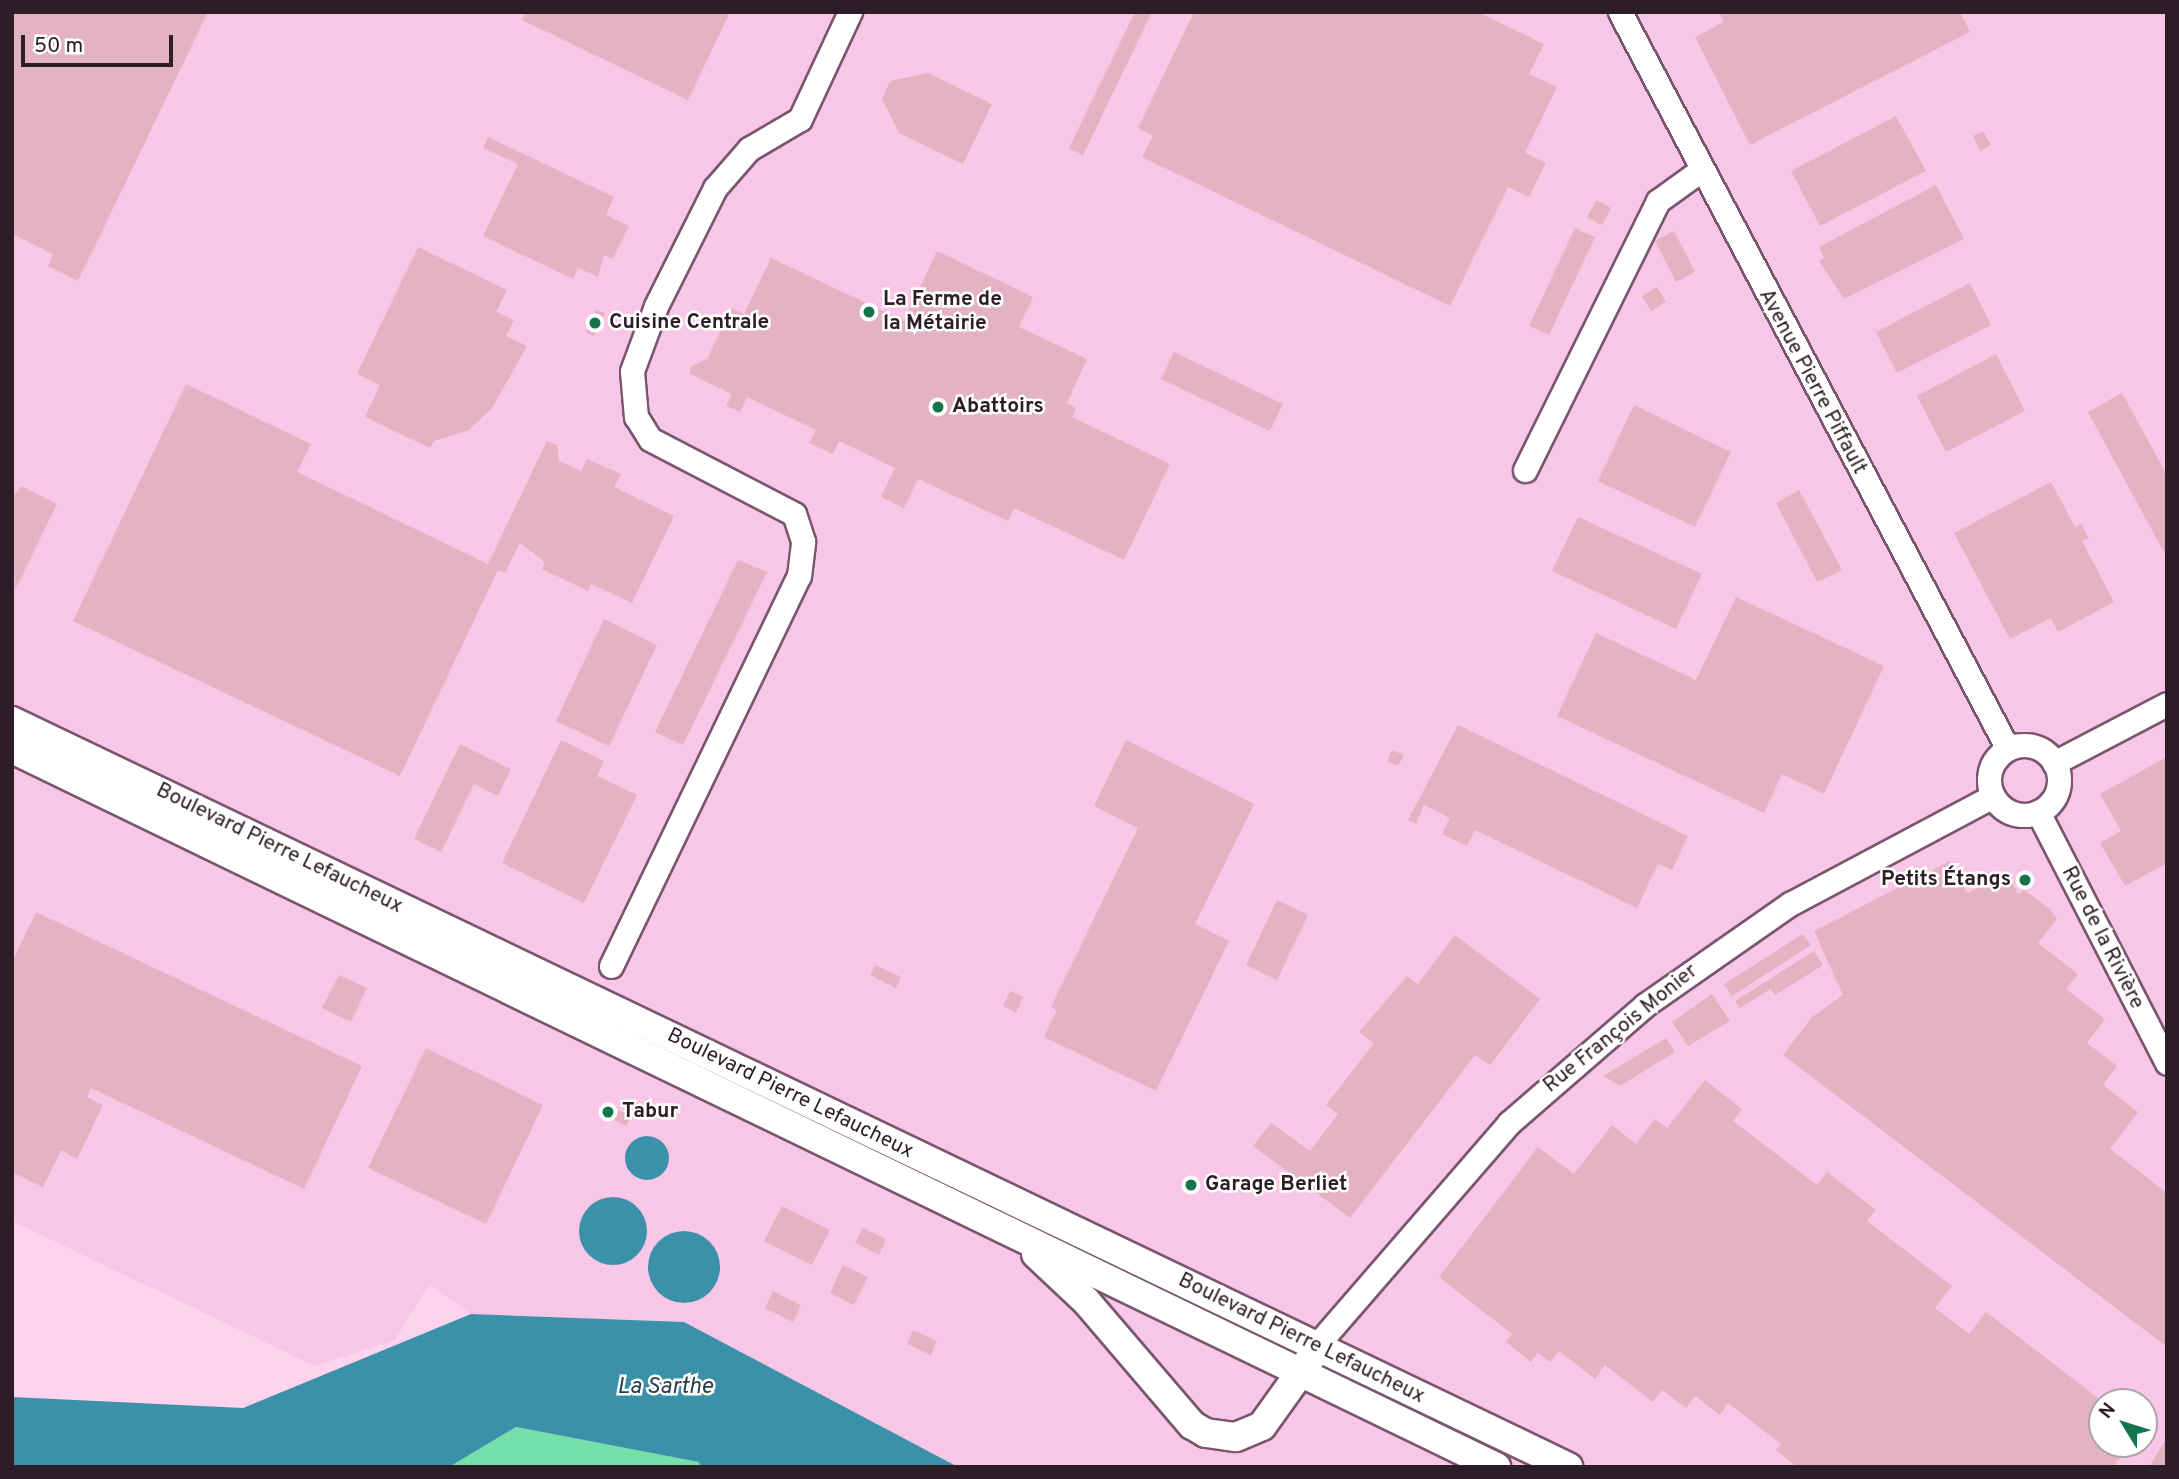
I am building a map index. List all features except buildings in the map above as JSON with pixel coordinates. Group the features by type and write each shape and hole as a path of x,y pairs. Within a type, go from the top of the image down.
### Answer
{"main road":[{"name":"Boulevard Pierre Lefaucheux","path":"12,721 1568,1467"},
{"name":"Boulevard Pierre Lefaucheux","path":"12,749 999,1223 1496,1467"},
{"path":"999,1223 1063,1277 1192,1425 1206,1433 1236,1437 1262,1426 1303,1374 1316,1346"}],"street":[{"path":"611,966 799,576 803,541 794,514 650,439 636,417 632,371 656,306 715,188 749,149 800,120 850,12"},
{"name":"Avenue Pierre Piffault","path":"1620,12 2008,749"},
{"path":"1525,470 1658,201 1701,170"},
{"path":"2054,762 2167,704"},
{"path":"2030,745 2054,762 2058,788 2038,811 2012,813 1993,796 1992,765 2008,749 2030,745"},
{"name":"Rue François Monier","path":"1316,1346 1509,1124 1645,1005 1799,898 1993,796"},
{"name":"Rue de la Rivière","path":"2038,811 2167,1063"}],"shaded area":[{"path":"12,12 2167,12 2167,1467 958,1467 684,1322 471,1314 429,1284 395,1340 315,1366 12,1221"}],"green space":[{"path":"516,1427 700,1462 700,1467 449,1467"}],"water":[{"path":"647,1136 656,1137 663,1142 668,1149 668,1167 663,1174 656,1179 647,1180 638,1179 631,1174 626,1167 625,1158 626,1149 631,1142 638,1137"},
{"path":"613,1197 626,1200 637,1207 644,1218 647,1231 644,1244 637,1255 626,1262 613,1265 600,1262 589,1255 582,1244 579,1231 582,1218 589,1207 600,1200"},
{"path":"684,1231 704,1237 714,1247 720,1267 714,1287 704,1297 684,1303 664,1297 654,1287 648,1267 654,1247 664,1237"},
{"name":"La Sarthe","path":"471,1314 684,1322 958,1467 700,1467 699,1462 516,1427 449,1467 12,1467 12,1397 243,1408"}],"place":[{"name":"La Ferme de la Métairie","path":"869,312"},
{"name":"Cuisine Centrale","path":"595,323"},
{"name":"Abattoirs","path":"938,407"},
{"name":"Petits Étangs","path":"2025,880"},
{"name":"Tabur","path":"608,1112"},
{"name":"Garage Berliet","path":"1191,1185"}]}
